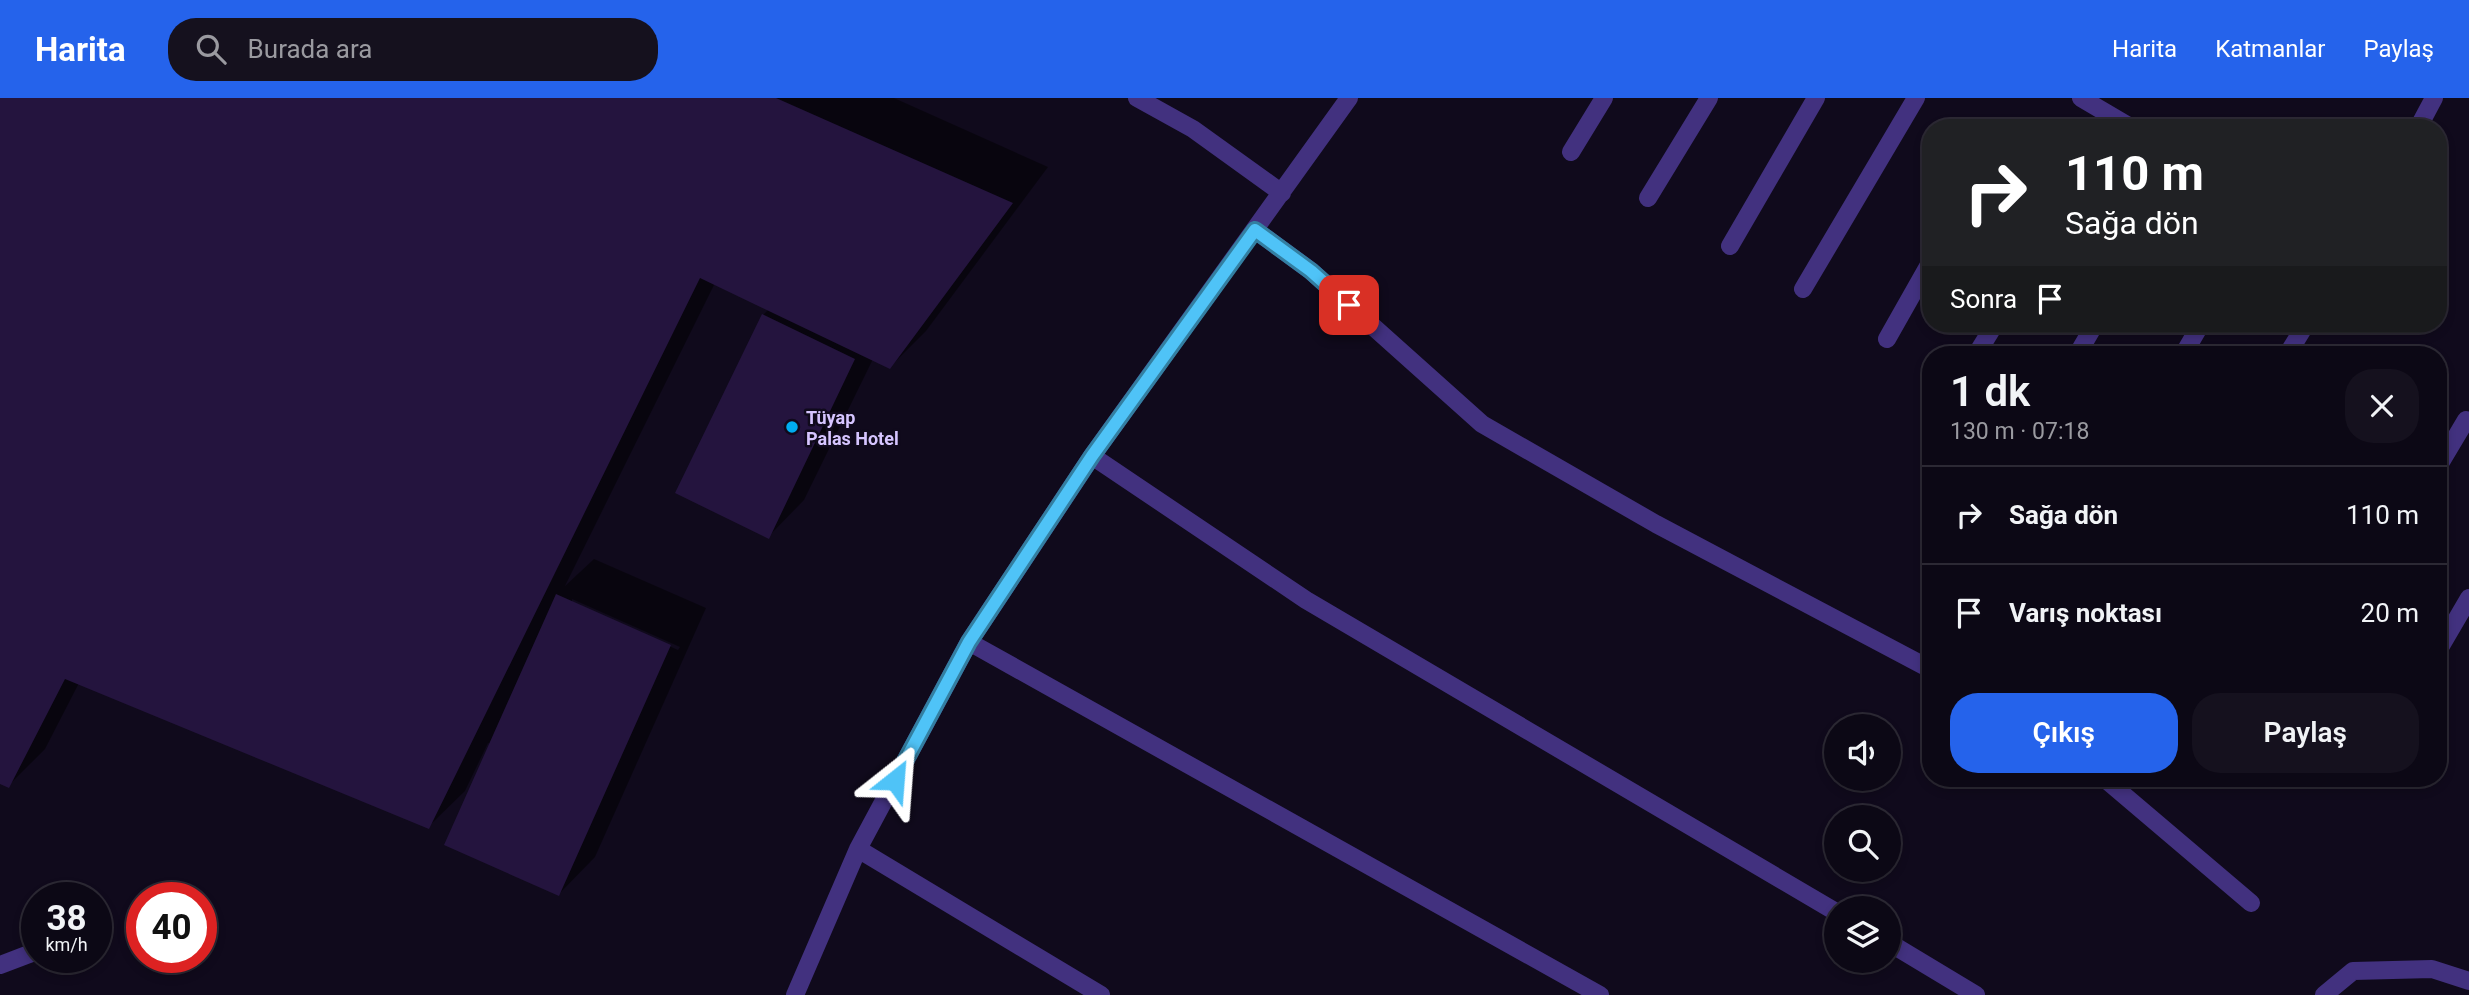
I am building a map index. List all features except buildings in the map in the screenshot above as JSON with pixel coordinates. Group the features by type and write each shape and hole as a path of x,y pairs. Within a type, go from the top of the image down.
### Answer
{"street":[{"path":"1137,98 1193,129 1282,193"},
{"path":"795,995 858,849 969,642 1092,456 1349,98"},
{"path":"1571,152 1604,98"},
{"path":"1648,198 1709,98"},
{"path":"1730,246 1816,98"},
{"path":"1803,289 1916,98"},
{"path":"2081,98 2117,119"},
{"path":"2423,119 2434,98"},
{"path":"1255,230 1311,271 1482,424 1656,524 1922,665"},
{"path":"1887,339 1922,277"},
{"path":"2447,452 2466,419"},
{"path":"1092,456 1306,600 1824,905"},
{"path":"2447,636 2469,598"},
{"path":"969,642 1600,995"},
{"path":"2114,787 2251,903"},
{"path":"858,849 1101,995"},
{"path":"1901,950 1965,992"},
{"path":"0,965 21,957"},
{"path":"2324,995 2353,971 2432,969 2469,981"}],"place":[{"name":"Tüyap Palas Hotel","path":"792,427"}],"route":[{"path":"895,780 969,642 1092,456 1255,230 1311,271 1349,305"}]}
